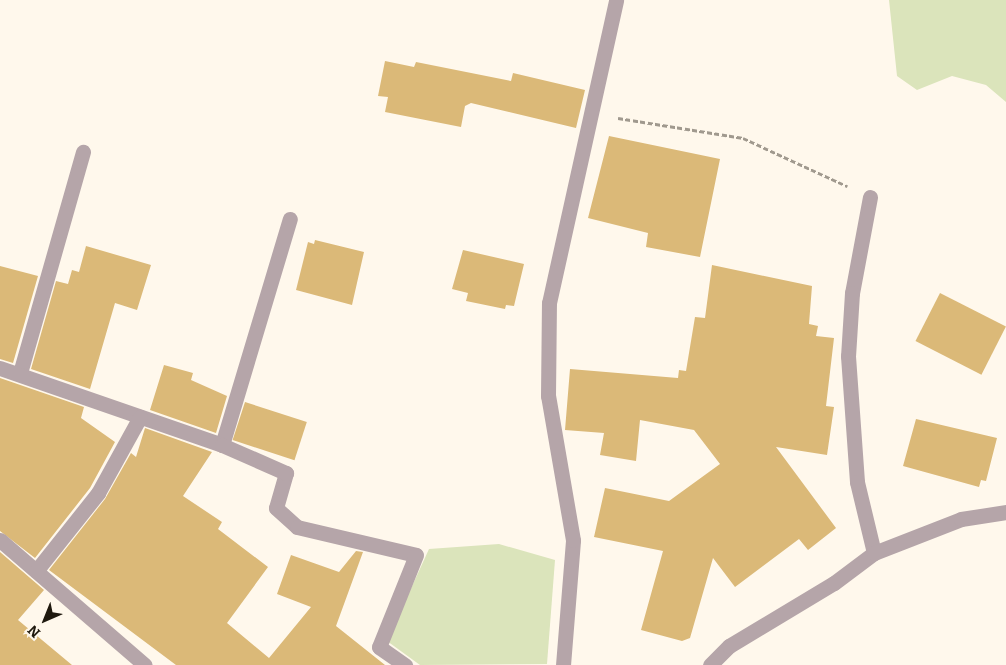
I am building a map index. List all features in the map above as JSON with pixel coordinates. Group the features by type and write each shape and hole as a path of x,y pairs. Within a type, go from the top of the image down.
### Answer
{"street":[{"path":"563,665 573,540 548,396 549,303 616,0"},
{"path":"20,373 83,152"},
{"path":"870,197 852,293 848,356 857,482 874,553"},
{"path":"222,445 290,219"},
{"path":"0,368 20,373 222,445 286,473 276,508 297,527 416,556 379,647 405,665"},
{"path":"36,571 98,493 140,417"},
{"path":"710,665 728,646 834,583 874,553 961,519 1006,512"},
{"path":"0,540 145,665"}],"path":[{"path":"591,114 743,138 870,197"}],"green space":[{"path":"889,0 1006,0 1006,102 986,85 952,76 917,90 897,76"},
{"path":"499,544 555,560 547,664 420,665 387,641 429,549"}],"building":[{"path":"385,61 414,67 416,62 511,81 513,73 585,90 576,128 471,103 465,106 461,127 385,112 388,97 378,96"},
{"path":"609,136 720,159 700,257 646,247 648,233 588,218"},
{"path":"315,240 364,252 352,305 296,290 308,242 314,244"},
{"path":"86,246 151,265 137,310 115,303 90,389 31,369 56,281 68,284 72,270 79,272"},
{"path":"463,250 524,264 514,306 506,305 505,309 466,301 468,293 452,289"},
{"path":"712,265 812,286 809,324 818,326 816,336 834,338 826,406 834,407 827,455 776,447 836,528 808,550 799,539 735,587 713,558 690,638 682,641 641,630 663,551 594,537 605,488 669,501 720,464 694,430 640,420 636,461 600,455 604,433 565,430 570,369 678,378 679,370 686,371 695,317 705,318"},
{"path":"0,266 38,276 13,363 0,359"},
{"path":"940,293 1006,327 981,375 915,341"},
{"path":"164,365 193,373 191,380 227,396 216,433 150,410"},
{"path":"0,378 84,407 81,418 115,442 90,488 35,558 0,531"},
{"path":"245,402 307,422 294,460 233,440"},
{"path":"916,419 997,438 986,481 981,480 979,487 903,466"},
{"path":"145,428 212,452 183,496 222,522 218,529 268,567 227,623 269,658 311,607 277,594 291,555 339,572 356,551 363,552 336,626 385,665 176,665 49,570 105,499 131,453 136,457"},
{"path":"0,552 44,590 18,620 72,665 0,665"}]}
